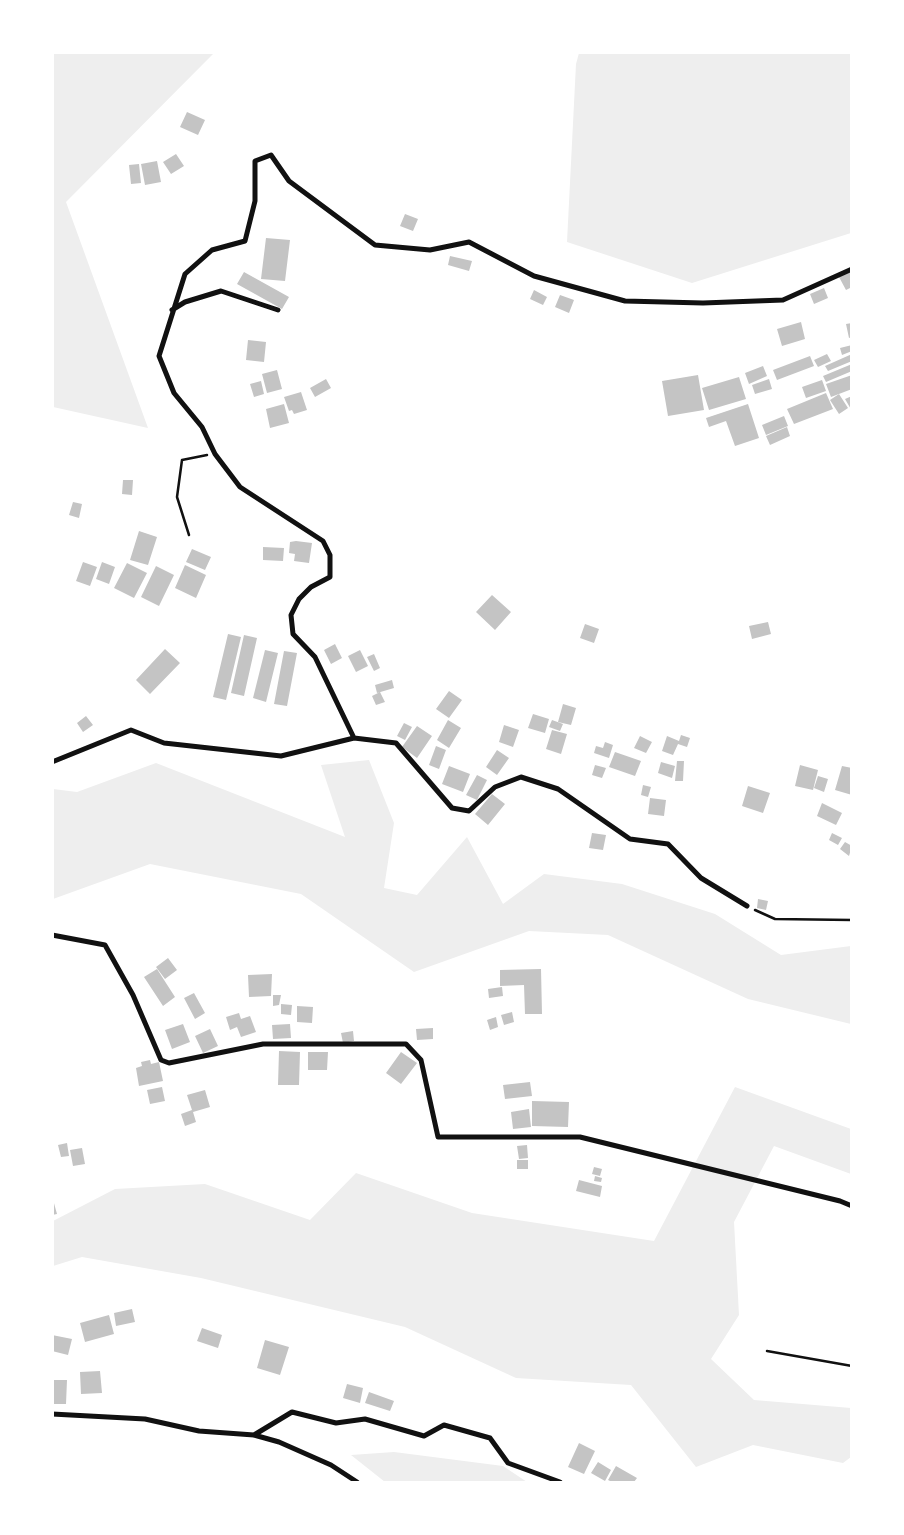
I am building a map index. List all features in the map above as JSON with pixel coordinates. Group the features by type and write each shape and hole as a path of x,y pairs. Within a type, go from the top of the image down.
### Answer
{"street":[{"path":"354,738 316,657 293,634 291,615 299,599 311,587 330,577 330,555 323,541 240,487 215,454 202,428 174,392 159,356 172,310 185,274 212,250 245,241 255,201 255,161 271,155 289,181 375,245 430,250 469,242 534,276 625,301 783,300 852,269"},
{"path":"172,310 185,302 221,291 278,310"},
{"path":"52,762 131,730 164,743 281,756 354,738 396,743 452,808 469,810 495,787 521,777 558,789 630,839 668,844 701,878 747,906"},
{"path":"52,935 105,945 133,995 161,1060 169,1063 263,1044 406,1044 421,1060 438,1138 580,1136 840,1201 852,1206"},
{"path":"254,1436 292,1412 336,1423 365,1419 424,1436 444,1425 490,1438 508,1463 560,1482"},
{"path":"52,1414 145,1419 199,1431 254,1436 279,1442 323,1461 357,1482"}],"path":[{"path":"189,535 177,497 182,460 215,454"},
{"path":"747,906 774,919 852,920"},
{"path":"767,1351 852,1366"}],"shaded area":[{"path":"53,52 214,53 66,202 148,428 53,407"},
{"path":"579,53 851,53 851,233 692,283 567,242 576,64"},
{"path":"369,760 394,823 384,888 417,895 467,837 503,904 544,874 622,884 715,914 781,955 851,946 851,1024 748,999 608,935 529,931 414,972 301,894 150,864 53,899 53,789 77,792 156,763 345,837 321,765"},
{"path":"735,1087 851,1129 851,1174 774,1146 734,1222 739,1315 711,1359 754,1400 851,1408 851,1457 843,1463 753,1445 696,1467 631,1385 516,1378 405,1327 201,1278 82,1257 53,1266 53,1221 115,1189 205,1184 310,1220 356,1173 472,1213 654,1241"},
{"path":"394,1452 503,1466 527,1482 385,1482 351,1455"}],"building":[{"path":"187,112 205,120 198,135 180,127"},
{"path":"176,154 184,166 171,174 163,162"},
{"path":"157,161 161,182 145,185 141,164"},
{"path":"139,164 141,183 131,184 129,165"},
{"path":"405,214 418,219 413,231 400,226"},
{"path":"266,238 290,240 285,281 261,279"},
{"path":"450,256 472,261 469,271 448,265"},
{"path":"852,271 852,287 846,290 839,277"},
{"path":"244,272 289,297 282,309 237,284"},
{"path":"824,288 828,298 814,304 810,294"},
{"path":"534,290 547,297 543,305 530,299"},
{"path":"560,295 574,300 569,313 555,307"},
{"path":"801,322 805,339 782,346 777,329"},
{"path":"852,323 852,337 849,338 846,324"},
{"path":"248,340 266,342 264,362 246,360"},
{"path":"852,345 852,351 842,355 840,348"},
{"path":"827,354 831,361 818,367 814,360"},
{"path":"852,354 852,361 828,371 825,366"},
{"path":"810,356 814,366 777,380 773,370"},
{"path":"852,364 852,371 826,382 823,376"},
{"path":"763,366 767,376 749,384 745,373"},
{"path":"277,370 282,389 267,393 262,374"},
{"path":"698,375 704,410 668,416 662,381"},
{"path":"852,375 852,389 831,397 826,384"},
{"path":"739,377 746,399 709,410 702,388"},
{"path":"326,379 331,388 315,397 310,388"},
{"path":"769,379 772,389 755,394 752,385"},
{"path":"822,380 826,391 806,398 802,387"},
{"path":"261,381 264,394 254,397 250,384"},
{"path":"301,392 307,410 294,414 292,410 289,411 284,397"},
{"path":"826,393 833,409 794,424 787,409"},
{"path":"839,394 848,408 839,414 830,400"},
{"path":"852,396 852,411 845,399"},
{"path":"284,404 289,423 270,428 266,409"},
{"path":"748,404 759,438 735,446 726,421 709,427 706,418"},
{"path":"784,416 788,426 766,435 762,425"},
{"path":"787,427 790,436 770,445 766,436"},
{"path":"123,480 133,480 132,495 122,494"},
{"path":"73,502 82,504 79,518 69,515"},
{"path":"139,531 157,537 148,565 130,560"},
{"path":"290,542 312,543 309,563 294,561 295,554 289,553"},
{"path":"263,547 284,548 283,561 263,560"},
{"path":"192,549 211,557 205,570 186,562"},
{"path":"83,562 97,567 90,586 76,581"},
{"path":"102,562 115,567 109,584 96,579"},
{"path":"127,563 147,573 134,598 114,588"},
{"path":"185,565 206,575 196,598 175,588"},
{"path":"156,566 174,575 159,606 141,597"},
{"path":"492,595 511,612 495,630 476,612"},
{"path":"768,622 771,634 752,639 749,626"},
{"path":"585,624 599,629 594,643 580,638"},
{"path":"228,634 241,637 226,700 213,697"},
{"path":"244,635 257,638 244,696 231,693"},
{"path":"335,644 342,658 331,664 324,650"},
{"path":"165,649 180,663 150,694 136,680"},
{"path":"265,650 278,653 266,702 253,698"},
{"path":"360,650 368,666 356,672 348,656"},
{"path":"284,651 297,653 287,706 274,704"},
{"path":"374,654 380,668 374,671 367,657"},
{"path":"392,680 394,688 377,693 375,685"},
{"path":"449,691 462,700 449,718 436,709"},
{"path":"380,692 385,702 376,705 372,696"},
{"path":"563,704 576,708 571,725 558,722"},
{"path":"533,714 549,719 545,733 528,728"},
{"path":"86,716 93,725 83,732 77,723"},
{"path":"448,720 461,728 449,748 437,740"},
{"path":"552,720 563,724 560,731 549,727"},
{"path":"404,723 412,727 405,740 397,736"},
{"path":"504,725 519,730 513,747 499,742"},
{"path":"417,726 432,736 417,758 402,747"},
{"path":"552,730 567,734 561,754 546,749"},
{"path":"681,735 690,738 687,747 678,744 673,755 662,751 667,736 679,741"},
{"path":"640,736 652,742 646,753 634,748"},
{"path":"605,742 613,745 609,758 594,753 596,746 603,748"},
{"path":"436,746 446,750 439,769 429,765"},
{"path":"497,750 509,758 497,775 486,767"},
{"path":"615,752 641,761 635,776 609,767"},
{"path":"677,761 684,761 683,781 675,781"},
{"path":"661,762 675,766 672,778 658,773"},
{"path":"595,765 606,768 602,778 592,775"},
{"path":"800,765 818,770 813,790 795,786"},
{"path":"449,766 470,774 463,792 442,784"},
{"path":"842,766 852,768 852,795 835,790"},
{"path":"477,775 487,780 477,800 466,795"},
{"path":"818,776 828,779 824,792 814,788"},
{"path":"643,785 651,787 648,797 641,795"},
{"path":"748,786 770,793 763,813 742,806"},
{"path":"492,794 505,804 488,825 475,814"},
{"path":"650,798 666,800 664,816 648,814"},
{"path":"822,803 842,813 836,825 817,816"},
{"path":"592,833 606,835 603,850 589,848"},
{"path":"832,833 842,838 838,845 829,840"},
{"path":"845,842 852,846 849,856 840,849"},
{"path":"758,899 768,901 766,910 757,908"},
{"path":"168,958 177,970 165,979 156,967"},
{"path":"157,969 175,997 163,1006 144,977"},
{"path":"541,969 542,1014 525,1014 524,985 500,986 500,970"},
{"path":"272,974 271,996 249,997 248,975"},
{"path":"502,987 503,996 489,998 488,989"},
{"path":"194,993 205,1013 195,1019 184,998"},
{"path":"273,995 281,995 279,1005 273,1006"},
{"path":"281,1004 292,1005 291,1015 281,1014"},
{"path":"297,1006 313,1007 312,1023 297,1022"},
{"path":"512,1012 514,1022 504,1025 501,1015"},
{"path":"239,1013 241,1019 250,1016 256,1032 241,1037 237,1027 230,1030 226,1017"},
{"path":"496,1017 498,1027 490,1030 487,1020"},
{"path":"183,1024 190,1042 172,1049 165,1030"},
{"path":"290,1024 291,1038 273,1039 272,1025"},
{"path":"433,1028 433,1039 417,1040 416,1029"},
{"path":"210,1029 218,1046 203,1053 195,1036"},
{"path":"353,1031 354,1041 343,1043 341,1033"},
{"path":"279,1051 300,1052 299,1085 278,1085"},
{"path":"308,1052 328,1052 327,1070 308,1070"},
{"path":"401,1052 417,1063 401,1084 386,1073"},
{"path":"150,1060 151,1064 159,1062 163,1081 139,1086 136,1068 142,1066 141,1062"},
{"path":"530,1082 532,1096 505,1099 503,1085"},
{"path":"162,1087 165,1101 150,1104 147,1090"},
{"path":"205,1090 210,1107 193,1112 196,1122 185,1126 181,1114 192,1110 187,1095"},
{"path":"532,1101 569,1102 568,1127 532,1126"},
{"path":"529,1109 531,1127 513,1129 511,1112"},
{"path":"67,1143 69,1156 61,1157 58,1145"},
{"path":"527,1145 528,1158 519,1159 517,1146"},
{"path":"82,1148 85,1164 73,1166 70,1150"},
{"path":"517,1160 528,1160 528,1169 517,1169"},
{"path":"594,1167 602,1169 600,1176 592,1174"},
{"path":"595,1176 602,1178 601,1182 594,1181"},
{"path":"579,1180 602,1186 600,1197 576,1191"},
{"path":"52,1196 57,1214 52,1215"},
{"path":"132,1309 135,1322 116,1326 114,1313"},
{"path":"109,1315 114,1334 85,1342 80,1323"},
{"path":"202,1328 222,1335 218,1348 197,1341"},
{"path":"52,1335 72,1339 68,1355 52,1351"},
{"path":"265,1340 289,1347 280,1375 257,1368"},
{"path":"100,1371 102,1393 81,1394 80,1372"},
{"path":"52,1380 67,1380 66,1404 54,1404"},
{"path":"347,1384 363,1388 360,1403 343,1398"},
{"path":"369,1392 394,1401 390,1411 365,1403"},
{"path":"579,1443 595,1451 584,1474 568,1467"},
{"path":"598,1462 611,1470 605,1481 591,1473"},
{"path":"616,1466 637,1478 634,1482 612,1482 608,1480"}]}
